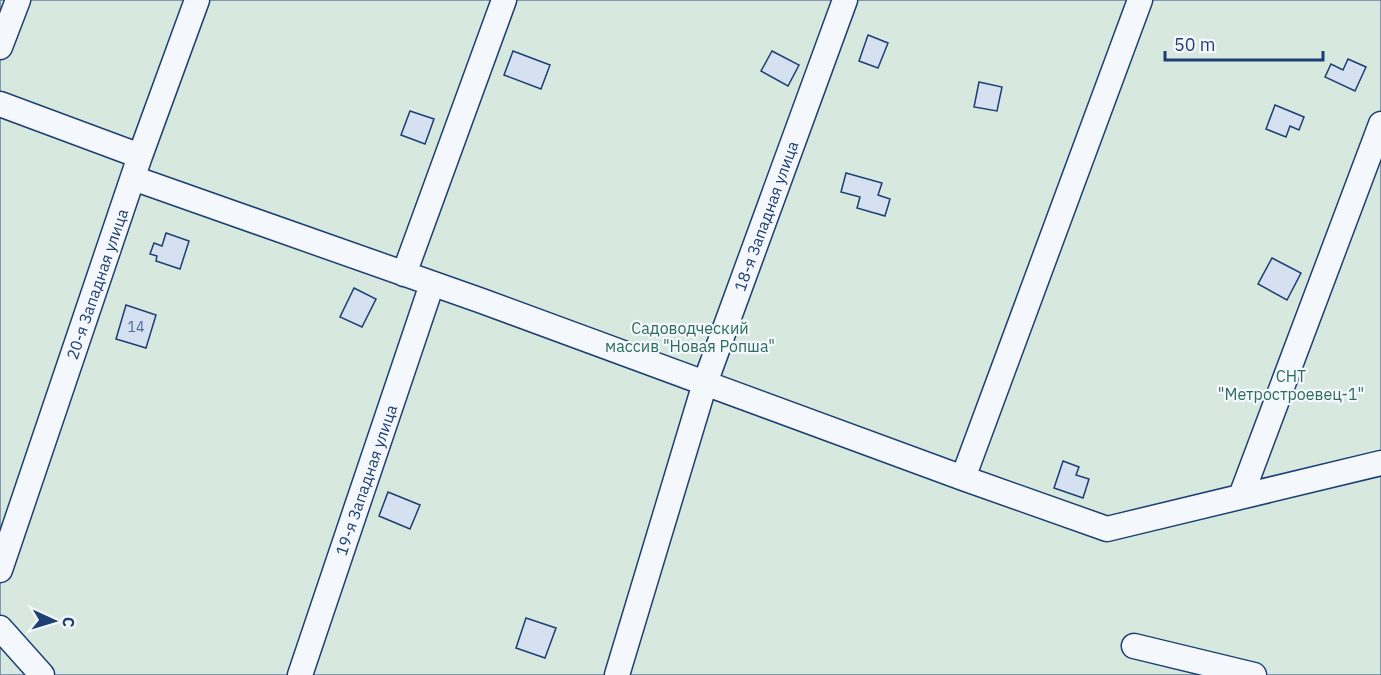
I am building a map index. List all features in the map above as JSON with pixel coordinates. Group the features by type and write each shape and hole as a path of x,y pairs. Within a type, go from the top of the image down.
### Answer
{"street":[{"path":"0,47 18,0"},
{"name":"20-я Западная улица","path":"0,570 140,156 197,0"},
{"path":"404,274 504,0"},
{"name":"18-я Западная улица","path":"617,675 705,383 845,0"},
{"path":"963,478 1140,0"},
{"path":"0,104 140,156"},
{"path":"1241,496 1372,173 1381,124"},
{"path":"133,178 1107,529 1381,463"},
{"name":"19-я Западная улица","path":"300,675 432,284"},
{"path":"0,628 42,675"},
{"path":"1134,646 1254,675"}],"green space":[{"name":"Садоводческий массив \"Новая Ропша\"","path":"0,0 1381,0 1381,675 0,675"}],"building":[{"path":"868,35 888,43 878,68 859,61"},
{"path":"513,51 550,65 541,89 504,75"},
{"path":"772,51 799,65 788,86 761,71"},
{"path":"1348,59 1366,67 1355,91 1325,77 1331,64 1343,70"},
{"path":"979,82 1002,87 997,111 974,107"},
{"path":"1275,105 1304,117 1299,130 1290,126 1286,137 1266,129"},
{"path":"410,111 434,119 425,144 401,135"},
{"path":"846,173 882,183 878,195 890,199 885,216 857,208 860,197 841,192"},
{"path":"166,233 189,241 180,269 156,261 157,256 150,254 154,243 162,246"},
{"path":"1272,258 1301,273 1287,300 1258,284"},
{"path":"354,288 376,299 362,327 340,317"},
{"path":"126,305 156,315 146,348 116,339"},
{"path":"1063,461 1079,467 1076,475 1089,479 1083,498 1054,488"},
{"path":"388,492 420,505 410,529 379,516"},
{"path":"526,618 556,628 545,658 516,648"}],"park label":[{"name":"СНТ \"Метростроевец-1\"","path":"1291,385"}]}
